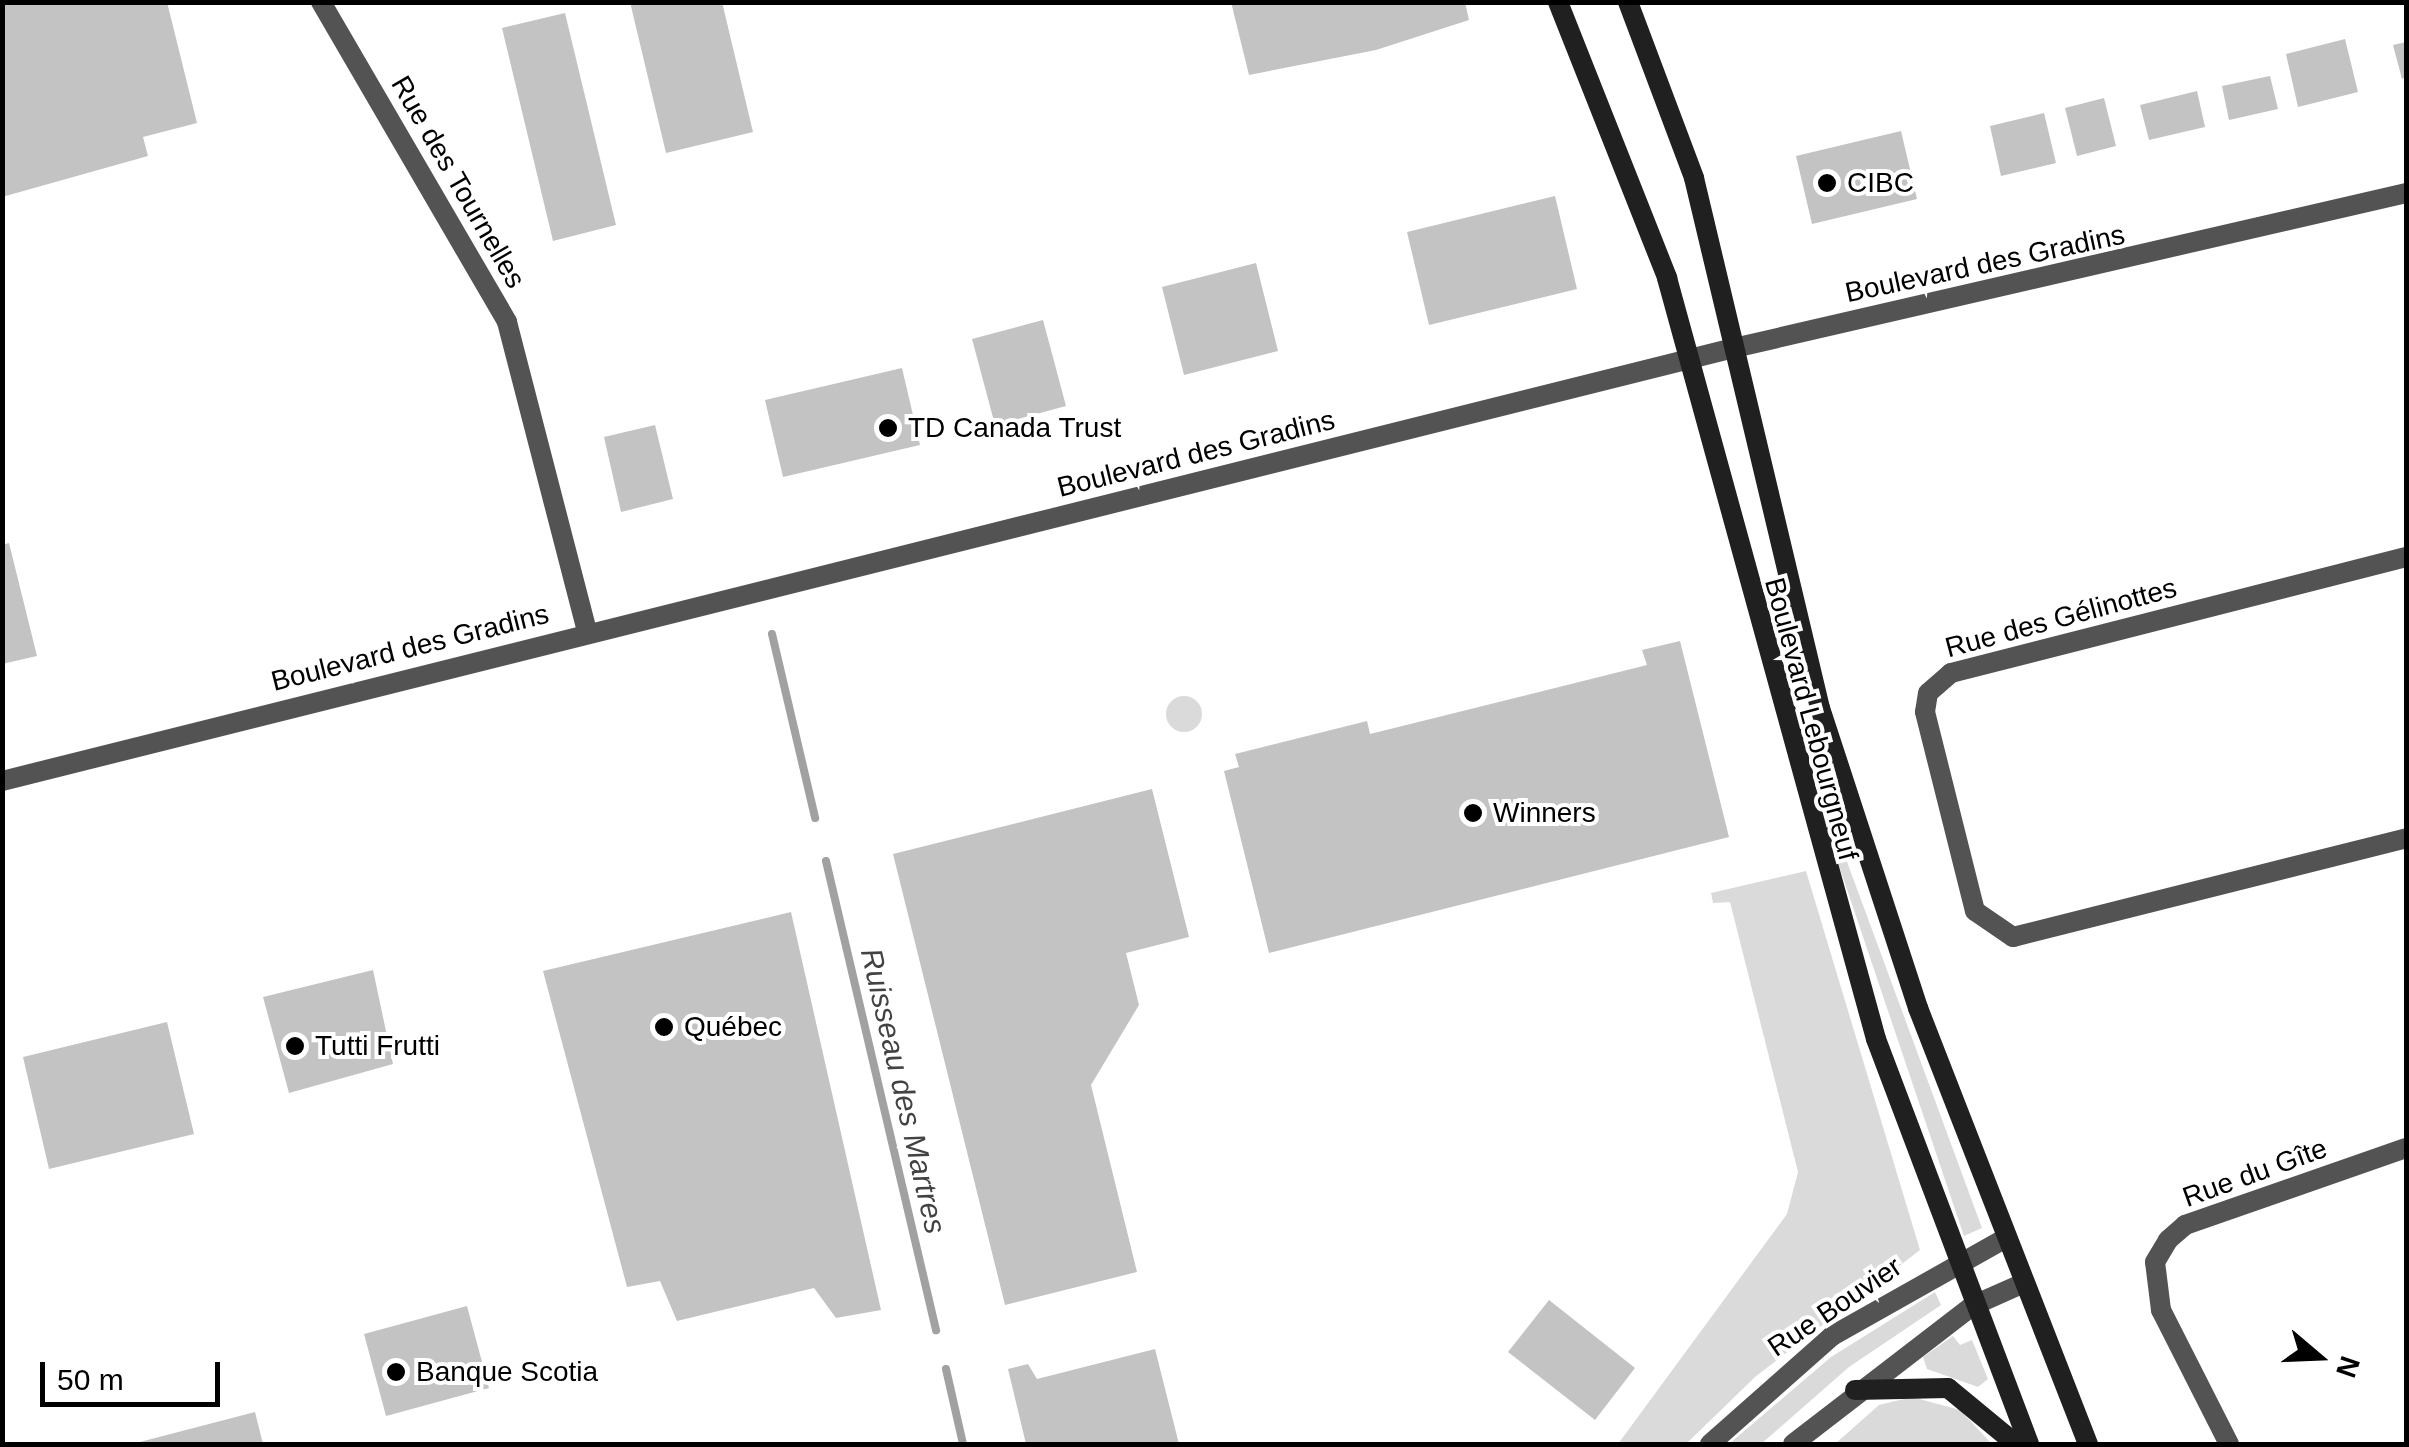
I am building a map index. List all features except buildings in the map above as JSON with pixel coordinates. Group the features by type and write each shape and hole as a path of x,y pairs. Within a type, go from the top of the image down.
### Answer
{"main road":[{"name":"Boulevard Lebourgneuf","path":"1558,2 1628,164 1688,360 1832,897 1953,1263 2029,1444"},
{"name":"Boulevard Lebourgneuf","path":"1628,2 1694,178 1820,708 2006,1238 2088,1444"},
{"path":"1855,1390 1948,1388 2016,1444"}],"street":[{"name":"Rue des Tournelles","path":"320,2 507,322 587,631"},
{"name":"Boulevard des Gradins","path":"2,781 587,631 1734,348 2406,193"},
{"name":"Rue des Gélinottes","path":"2406,557 1951,673 1928,693 1925,712 1974,911 2013,936 2406,838"},
{"name":"Rue du Gîte","path":"2229,1444 2161,1310 2156,1262 2168,1240 2185,1226 2406,1148"},
{"name":"Rue Bouvier","path":"1710,1444 1832,1336 1953,1263 2006,1238"},
{"path":"1793,1444 1855,1390 1972,1306 2024,1283"}],"shaded area":[{"path":"1184,696 1197,701 1202,714 1197,727 1184,732 1171,727 1166,714 1171,701"},
{"path":"1839,840 1982,1228 1964,1236 1831,842"},
{"path":"1806,871 1920,1250 1755,1377 1686,1444 1618,1444 1787,1214 1798,1172 1730,902 1713,903 1711,893"},
{"path":"1935,1292 1941,1305 1849,1367 1761,1444 1729,1444 1831,1357"},
{"path":"1953,1336 1960,1345 1972,1340 1988,1379 1978,1387 1927,1369 1923,1357"},
{"path":"1912,1397 1960,1410 1992,1444 1835,1444 1879,1405"}],"waterway":[{"name":"Ruisseau des Martres","path":"772,634 815,818"},
{"name":"Ruisseau des Martres","path":"826,861 936,1330"},
{"name":"Ruisseau des Martres","path":"946,1369 963,1444"}],"place":[{"name":"CIBC","path":"1827,183"},
{"name":"TD Canada Trust","path":"888,428"},
{"name":"Winners","path":"1473,813"},
{"name":"Québec","path":"664,1027"},
{"name":"Tutti Frutti","path":"295,1046"},
{"name":"Banque Scotia","path":"396,1372"}]}
